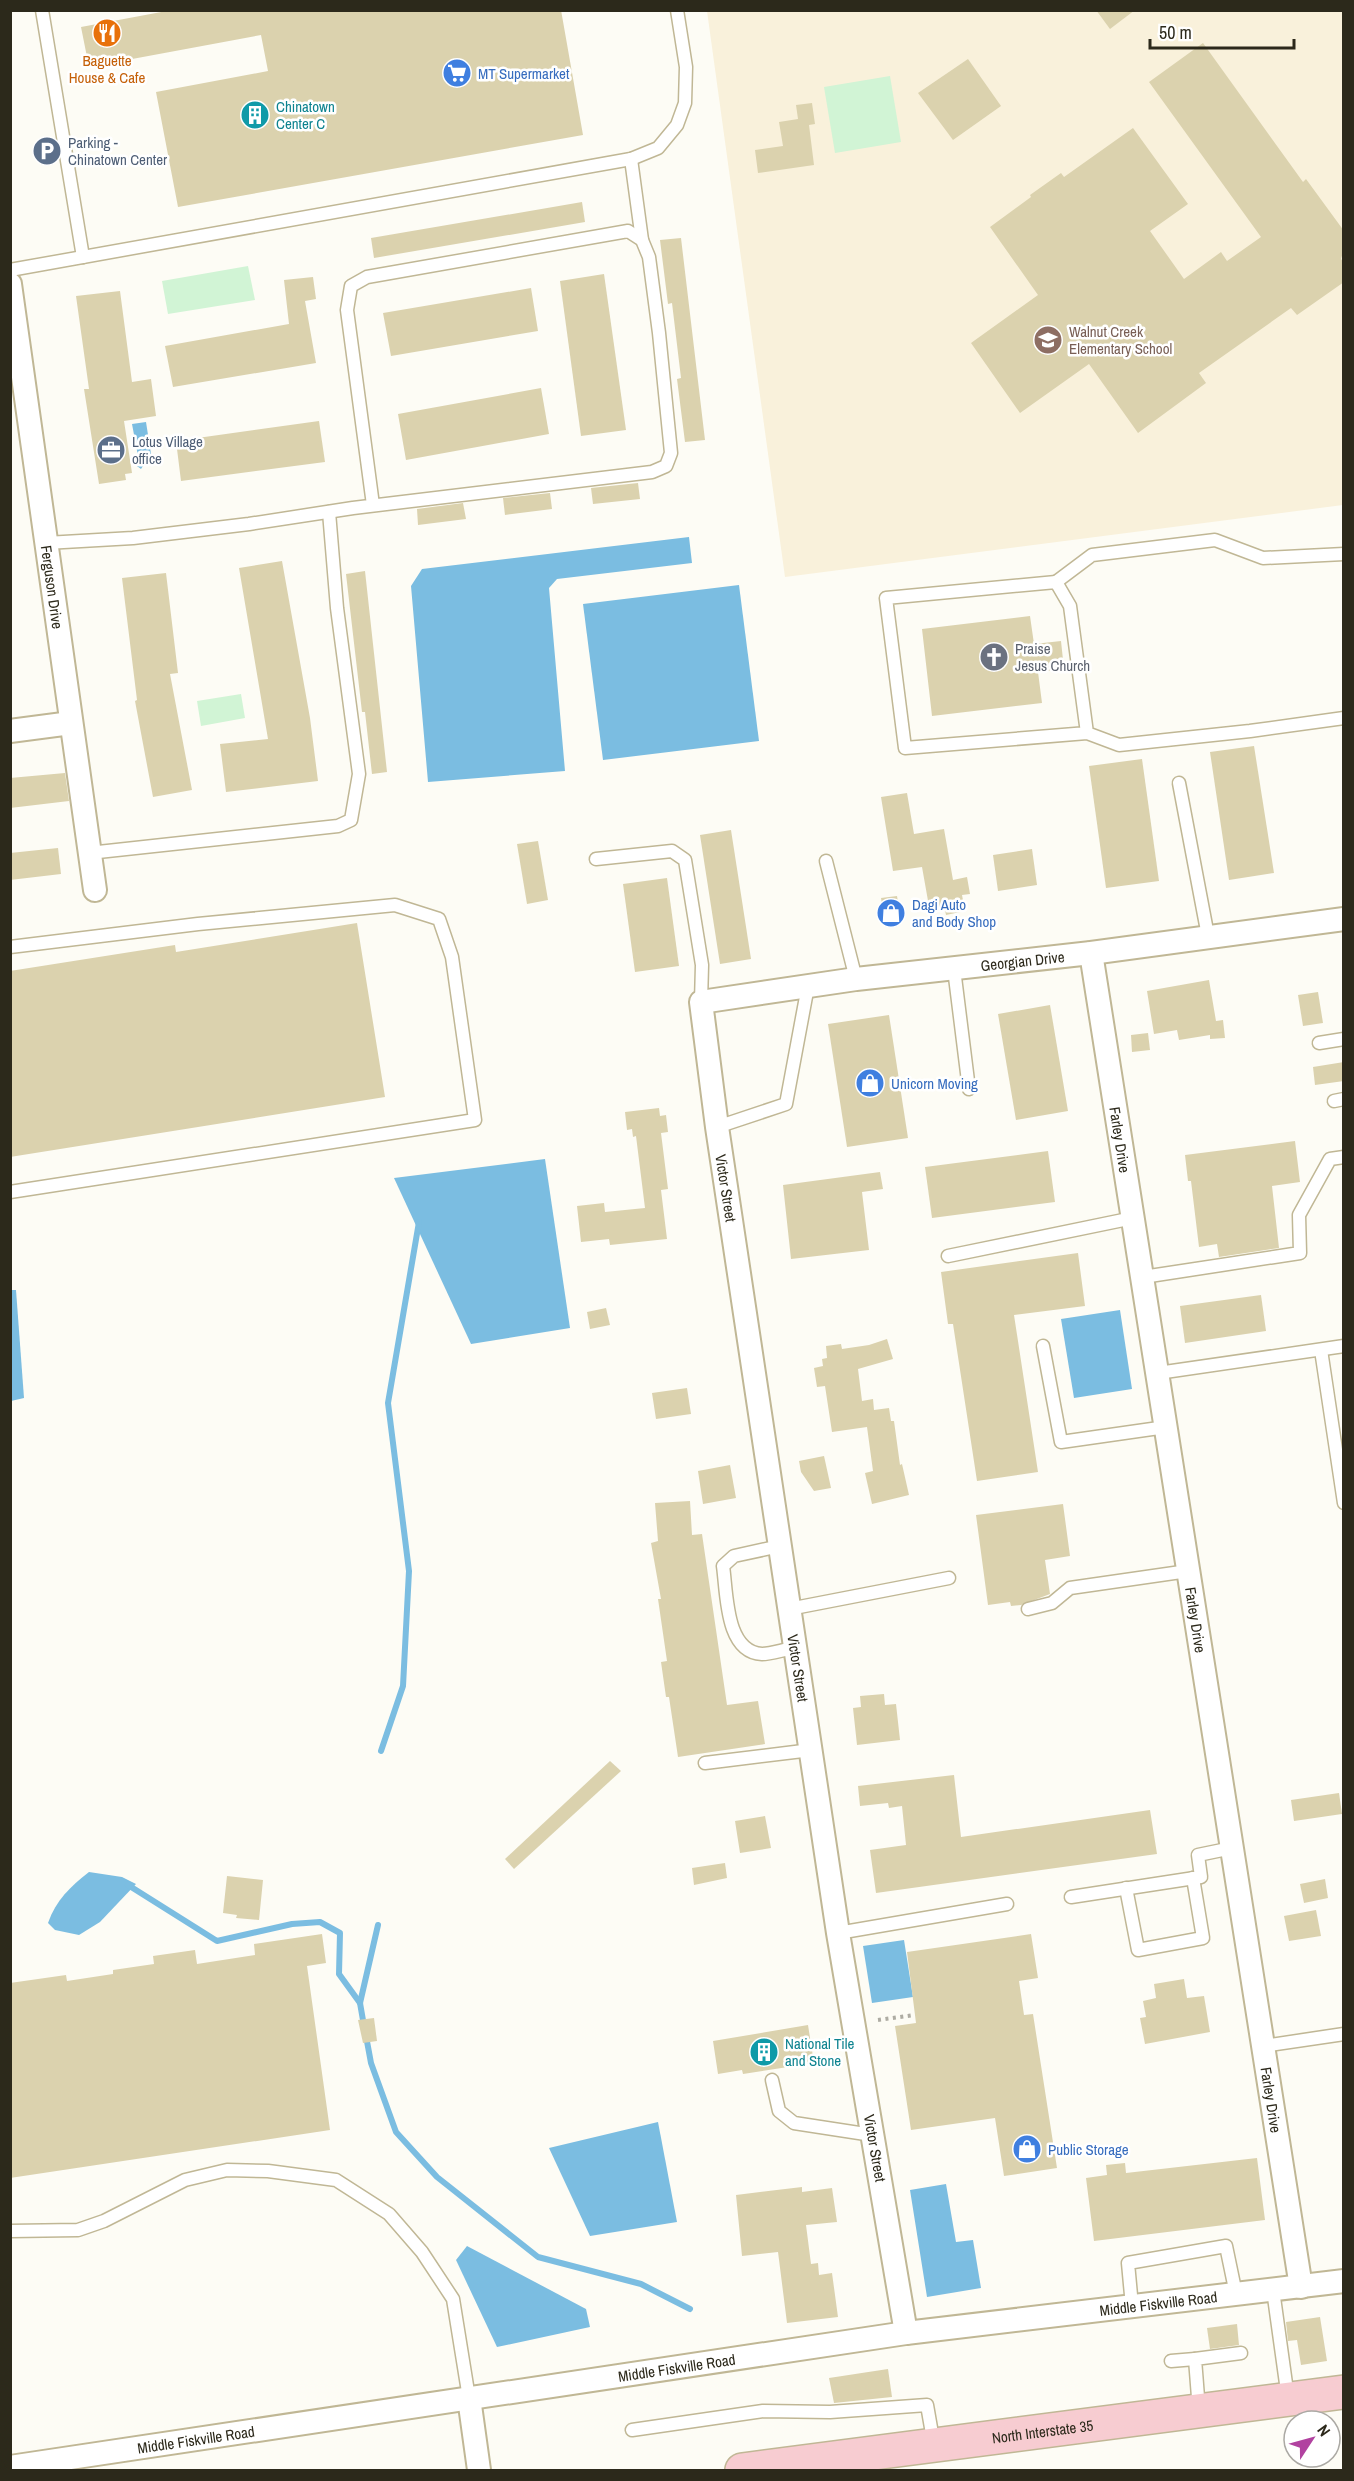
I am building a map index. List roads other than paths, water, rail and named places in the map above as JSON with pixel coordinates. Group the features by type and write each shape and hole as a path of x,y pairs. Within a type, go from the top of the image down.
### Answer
{"main road":[{"name":"North Interstate 35","path":"742,2470 1344,2392"}],"street":[{"name":"Ferguson Drive","path":"10,284 95,890"},
{"path":"10,730 71,723"},
{"name":"Georgian Drive","path":"701,1002 808,986 1090,953 1344,919"},
{"name":"Farley Drive","path":"1090,953 1134,1218 1301,2287"},
{"name":"Victor Street","path":"701,1002 717,1127 838,1933 906,2333"},
{"name":"Middle Fiskville Road","path":"10,2467 906,2333 1344,2281"},
{"path":"469,2398 479,2470"}],"lane":[{"path":"42,10 83,257"},
{"path":"10,270 631,159 658,148 677,125 685,103 686,67 677,10"},
{"path":"46,543 133,538 249,524 374,505 652,472 666,466 671,453 659,333 649,257 642,240 631,159"},
{"path":"374,505 347,310 351,286 367,277 628,231 642,240"},
{"path":"89,853 338,826 351,820 359,774 337,608 329,512"},
{"path":"1344,554 1263,558 1215,540 1092,555 1056,582 886,598 905,748 1087,734 1119,745 1344,718"},
{"path":"1056,582 1070,606 1087,734"},
{"path":"1179,783 1208,936"},
{"path":"596,859 672,851 685,860 702,965 701,1002"},
{"path":"826,861 856,980"},
{"path":"10,947 198,924 395,905 439,918 452,957 475,1120 10,1192"},
{"path":"954,969 969,1089"},
{"path":"717,1127 786,1104 808,986"},
{"path":"1319,1043 1344,1039"},
{"path":"1143,1278 1300,1253 1299,1215 1330,1159 1344,1157"},
{"path":"948,1256 1134,1218"},
{"path":"1043,1346 1061,1442 1166,1427"},
{"path":"1158,1373 1344,1346"},
{"path":"1321,1350 1344,1503"},
{"path":"780,1546 734,1556 723,1566 733,1633 743,1647 762,1654 795,1648"},
{"path":"1028,1609 1052,1604 1070,1588 1188,1572"},
{"path":"789,1609 949,1578"},
{"path":"705,1763 811,1750"},
{"path":"1071,1897 1201,1877 1198,1856 1232,1848"},
{"path":"1126,1888 1138,1950 1203,1938 1193,1878"},
{"path":"838,1933 1007,1904"},
{"path":"1263,2046 1344,2034"},
{"path":"772,2080 779,2111 794,2123 872,2135"},
{"path":"10,2231 78,2230 104,2221 185,2180 227,2170 268,2171 336,2180 389,2214 422,2252 453,2299 469,2398"},
{"path":"1132,2306 1128,2263 1226,2246 1236,2294"},
{"path":"1273,2290 1289,2400"},
{"path":"1171,2361 1241,2353"},
{"path":"1195,2359 1199,2411"},
{"path":"632,2430 672,2422 763,2411 830,2412 927,2405 935,2446"}],"water":[{"path":"146,422 151,454 141,469 133,463 138,456 132,424"},
{"path":"689,537 692,563 557,579 549,588 565,771 428,782 411,586 422,569"},
{"path":"739,585 759,741 603,760 583,604"},
{"path":"545,1159 570,1328 471,1344 394,1178"},
{"path":"11,1290 16,1290 24,1398 11,1401"},
{"path":"1120,1310 1132,1389 1074,1398 1061,1319"},
{"path":"89,1872 122,1877 136,1884 100,1922 79,1935 55,1930 48,1923 55,1907"},
{"path":"904,1940 913,1997 872,2003 863,1946"},
{"path":"658,2122 677,2222 590,2236 549,2148"},
{"path":"946,2184 956,2242 973,2240 981,2288 927,2297 910,2190"},
{"path":"467,2246 586,2309 590,2327 497,2347 456,2260"}],"waterway":[{"path":"381,1751 403,1686 409,1571 388,1403 419,1222"},
{"path":"128,1885 217,1941 292,1924 320,1922 340,1933 339,1974 360,2003"},
{"path":"364,2026 360,2003 378,1925"},
{"path":"366,2036 371,2063 396,2132 437,2177 538,2257 641,2284 690,2309"}],"place":[{"name":"Baguette House & Cafe","path":"107,33"},
{"name":"MT Supermarket","path":"457,73"},
{"name":"Chinatown Center C","path":"255,115"},
{"name":"Parking - Chinatown Center","path":"47,151"},
{"name":"Walnut Creek Elementary School","path":"1048,340"},
{"name":"Lotus Village office","path":"111,450"},
{"name":"Praise Jesus Church","path":"994,657"},
{"name":"Dagi Auto and Body Shop","path":"891,913"},
{"name":"Unicorn Moving","path":"870,1083"},
{"name":"National Tile and Stone","path":"764,2052"},
{"name":"Public Storage","path":"1027,2149"}]}
